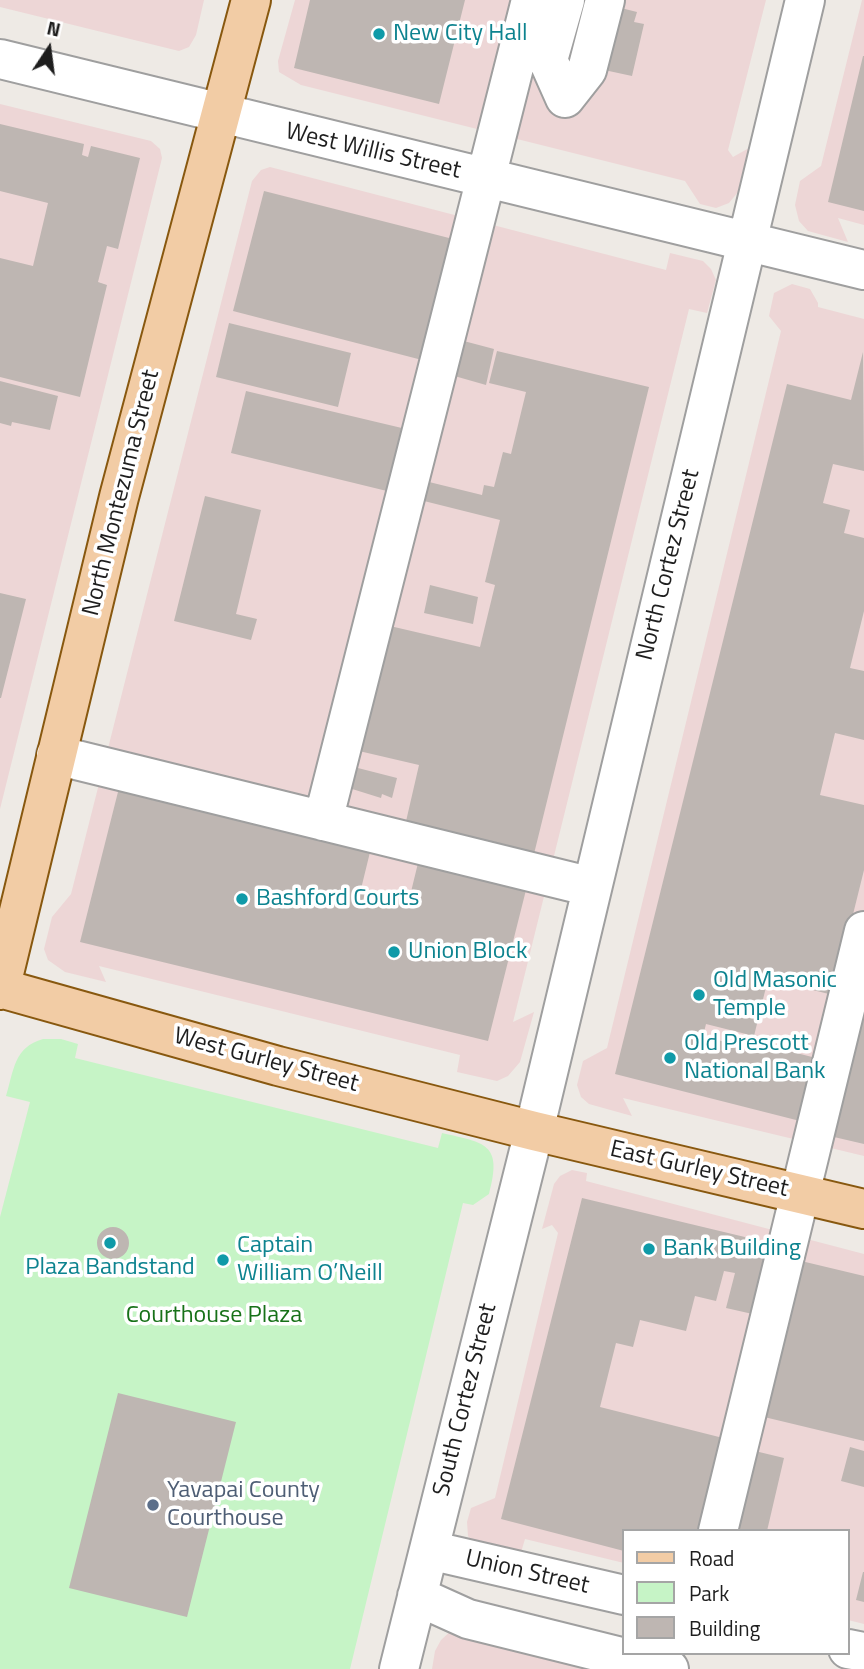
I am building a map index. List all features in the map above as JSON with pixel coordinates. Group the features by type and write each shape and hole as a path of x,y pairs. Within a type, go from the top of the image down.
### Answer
{"main road":[{"name":"North Montezuma Street","path":"0,989 120,497 251,0"},
{"name":"West Gurley Street","path":"0,989 278,1066 534,1130"},
{"name":"East Gurley Street","path":"534,1130 864,1209"}],"street":[{"path":"323,821 531,0"},
{"path":"565,0 548,60 565,98"},
{"path":"565,98 561,64 573,11 579,0"},
{"path":"565,98 593,0"},
{"path":"565,98 587,70 605,0"},
{"name":"North Cortez Street","path":"534,1130 805,0"},
{"name":"West Willis Street","path":"0,59 864,270"},
{"path":"56,755 592,887"},
{"path":"718,1529 864,931"},
{"name":"South Cortez Street","path":"399,1669 534,1130"},
{"name":"Union Street","path":"429,1550 622,1595"},
{"path":"417,1596 468,1619 669,1669"}],"shaded area":[{"path":"0,0 204,0 196,35 189,47 179,51 0,7"},
{"path":"295,0 766,0 728,150 733,157 749,148 738,192 729,203 716,208 700,204 685,181 301,85 279,72 278,61"},
{"path":"862,0 864,225 838,218 848,242 808,231 799,221 795,205 800,181 821,166"},
{"path":"0,104 151,141 160,149 162,158 0,809"},
{"path":"270,167 666,270 670,253 703,261 716,280 707,313 689,309 513,1022 534,1012 520,1062 508,1076 497,1081 457,1072 460,1055 99,966 106,982 65,972 48,960 44,949 52,917 71,894 252,181 261,170"},
{"path":"792,284 810,289 818,307 864,319 864,1156 623,1098 632,1116 589,1104 581,1097 577,1085 583,1061 607,1048 781,331 769,316 774,293"},
{"path":"572,1170 587,1173 586,1181 864,1254 864,1624 850,1620 850,1529 622,1529 622,1563 525,1539 519,1559 477,1548 468,1536 467,1522 471,1508 495,1498 558,1233 552,1225 542,1229 554,1184 560,1176"},
{"path":"454,1628 631,1669 432,1669 435,1651 441,1640"}],"green space":[{"name":"Courthouse Plaza","path":"43,1039 61,1039 78,1044 75,1058 438,1148 442,1133 457,1136 479,1143 492,1155 493,1177 489,1194 473,1205 463,1203 350,1669 0,1669 0,1217 30,1102 6,1096 21,1054 33,1043"}],"building":[{"name":"New City Hall","path":"310,0 465,0 439,104 294,68"},
{"path":"609,5 637,12 634,22 644,24 632,76 595,68 597,60 544,48 551,17 604,29"},
{"path":"864,56 864,211 828,202"},
{"path":"0,124 84,144 82,155 88,157 91,146 140,158 118,249 107,246 98,282 107,285 80,397 0,377 0,258 33,266 48,203 0,191"},
{"path":"264,191 453,239 422,360 233,311"},
{"path":"229,323 351,353 338,407 216,377"},
{"path":"460,340 494,349 486,385 451,375"},
{"path":"497,351 649,387 532,862 404,830 419,765 359,751 390,626 480,647 495,585 485,582 500,520 420,500 425,481 482,495 484,485 494,487 503,452 511,454 526,392 489,383"},
{"path":"863,352 864,471 833,464 823,503 850,510 844,533 864,538 864,611 850,668 864,671 864,740 835,733 820,795 864,805 864,870 833,995 768,979 754,1036 706,1024 703,1036 725,1042 726,1035 816,1058 800,1121 615,1074 787,384 851,400"},
{"path":"0,381 58,396 50,430 12,422 11,426 0,423"},
{"path":"246,391 406,429 391,492 231,453"},
{"path":"205,496 261,510 236,614 257,619 251,640 174,621"},
{"path":"430,585 478,597 473,624 424,613"},
{"path":"0,593 26,599 1,698 0,698"},
{"path":"354,767 397,778 392,798 382,794 381,798 349,788"},
{"path":"120,784 371,848 361,889 409,900 419,859 527,886 488,1041 80,942"},
{"path":"864,1016 864,1144 834,1137"},
{"path":"582,1198 774,1244 757,1315 726,1308 735,1273 724,1271 716,1301 695,1296 686,1331 640,1320 633,1347 616,1343 600,1407 727,1439 704,1529 622,1529 622,1550 501,1519"},
{"path":"113,1227 125,1231 129,1243 125,1255 113,1259 101,1255 97,1243 101,1231"},
{"path":"797,1260 864,1276 864,1441 760,1416"},
{"name":"Yavapai County Courthouse","path":"118,1393 236,1422 187,1617 69,1588"},
{"path":"850,1447 864,1451 864,1487 841,1481"},
{"path":"755,1451 784,1458 767,1529 736,1529"},
{"path":"864,1572 864,1602 856,1600"}],"place":[{"name":"New City Hall","path":"379,34"},
{"name":"Bashford Courts","path":"242,899"},
{"name":"Union Block","path":"394,952"},
{"name":"Old Masonic Temple","path":"699,995"},
{"name":"Old Prescott National Bank","path":"670,1058"},
{"name":"Plaza Bandstand","path":"110,1243"},
{"name":"Bank Building","path":"649,1249"},
{"name":"Captain William O’Neill","path":"223,1260"},
{"name":"Yavapai County Courthouse","path":"153,1505"}]}
